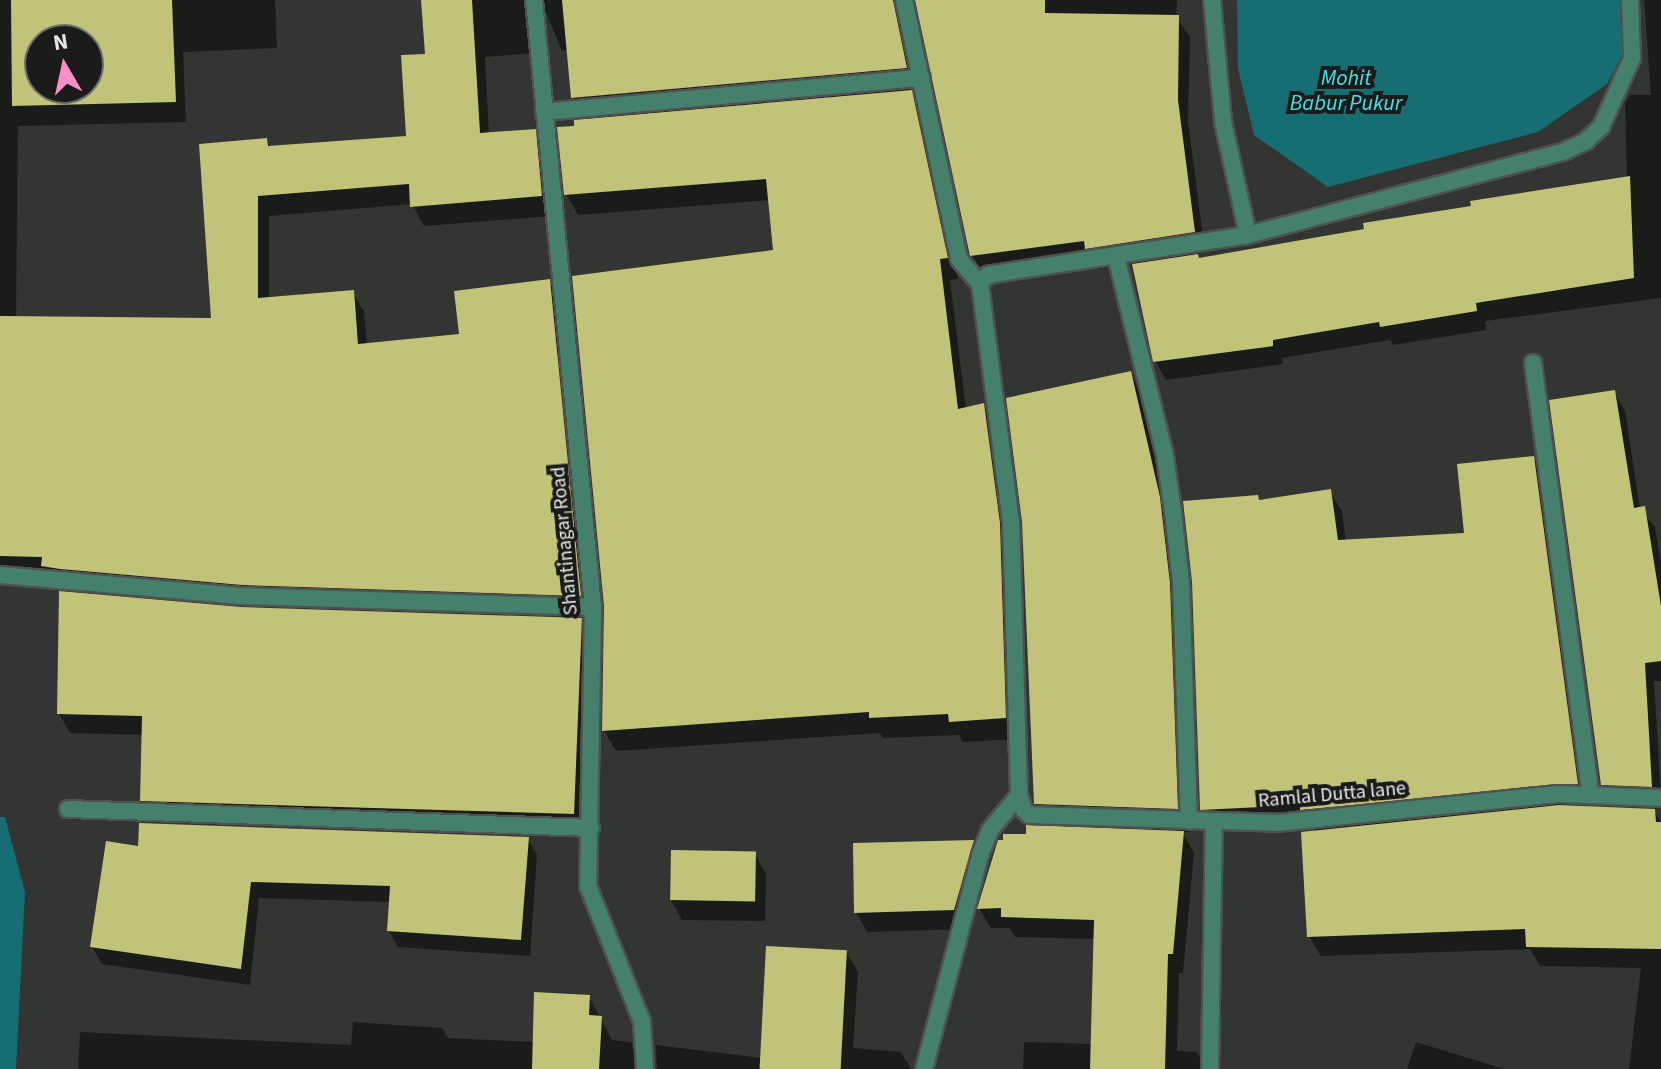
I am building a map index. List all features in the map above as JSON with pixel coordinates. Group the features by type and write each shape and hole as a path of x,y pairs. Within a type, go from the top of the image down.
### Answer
{"street":[{"name":"Shantinagar Road","path":"534,0 593,607 590,892 642,1022 645,1069"},
{"path":"904,0 959,259 980,284 1011,522 1019,795 990,830 980,855 924,1069"},
{"path":"1212,0 1223,122 1248,235"},
{"path":"980,284 988,275 1248,235 1565,151 1586,141 1601,127 1632,58 1630,0"},
{"path":"544,112 921,78"},
{"path":"1116,256 1165,456 1173,512 1181,582 1189,821"},
{"path":"1533,363 1591,795"},
{"path":"0,575 241,596 593,607"},
{"name":"Ramlal Dutta lane","path":"1019,795 1029,815 1277,823 1501,799 1591,795 1661,798"},
{"path":"68,809 591,828"},
{"path":"1210,1069 1214,822"}],"water":[{"name":"Mohit Babur Pukur","path":"1237,0 1634,0 1635,31 1607,84 1538,132 1328,187 1254,135 1238,69"},
{"path":"0,817 5,817 25,892 16,1069 0,1069"}],"building":[{"path":"11,0 172,0 176,102 104,104 104,24 24,24 24,104 94,104 12,106"},
{"path":"421,0 472,0 480,133 536,129 542,196 410,207 409,184 258,196 258,298 354,290 358,344 459,334 454,291 550,279 581,596 242,585 60,569 41,566 42,557 0,556 0,316 211,318 199,144 267,138 268,146 406,136 401,55 425,54"},
{"path":"562,0 893,0 907,68 571,98"},
{"path":"915,0 1045,0 1045,13 1179,15 1178,100 1195,232 1085,249 1084,241 970,256"},
{"path":"912,90 948,258 940,259 958,409 984,403 1000,523 1006,718 949,722 948,714 869,718 869,712 602,731 604,606 572,276 773,250 766,179 564,195 557,127 574,126 574,120"},
{"path":"1630,176 1634,278 1476,303 1477,311 1380,327 1379,322 1273,340 1273,346 1153,362 1132,264 1198,254 1199,258 1364,229 1363,223 1471,206 1470,201"},
{"path":"1131,371 1160,497 1170,583 1178,809 1034,804 1022,522 1006,398"},
{"path":"1615,390 1634,508 1645,506 1661,606 1661,661 1645,663 1652,787 1601,785 1549,400"},
{"path":"1534,456 1578,784 1300,810 1300,805 1200,810 1192,582 1183,501 1258,495 1259,500 1331,489 1338,540 1464,533 1457,464"},
{"path":"59,591 241,607 582,618 574,814 140,801 142,716 57,714"},
{"path":"1559,805 1655,809 1656,822 1661,822 1661,949 1526,947 1525,929 1307,937 1301,832"},
{"path":"139,823 529,837 521,940 387,931 390,886 251,882 241,969 90,947 106,841 138,846"},
{"path":"1026,825 1184,831 1173,954 1168,954 1165,1069 1090,1069 1094,920 1001,917 1001,908 977,909 998,840 1003,840 1003,834 1026,834"},
{"path":"974,840 954,910 854,913 853,843"},
{"path":"671,850 756,851 755,901 670,900"},
{"path":"766,946 847,950 841,1069 760,1069"},
{"path":"534,992 590,995 589,1015 602,1016 599,1069 532,1069"}]}
